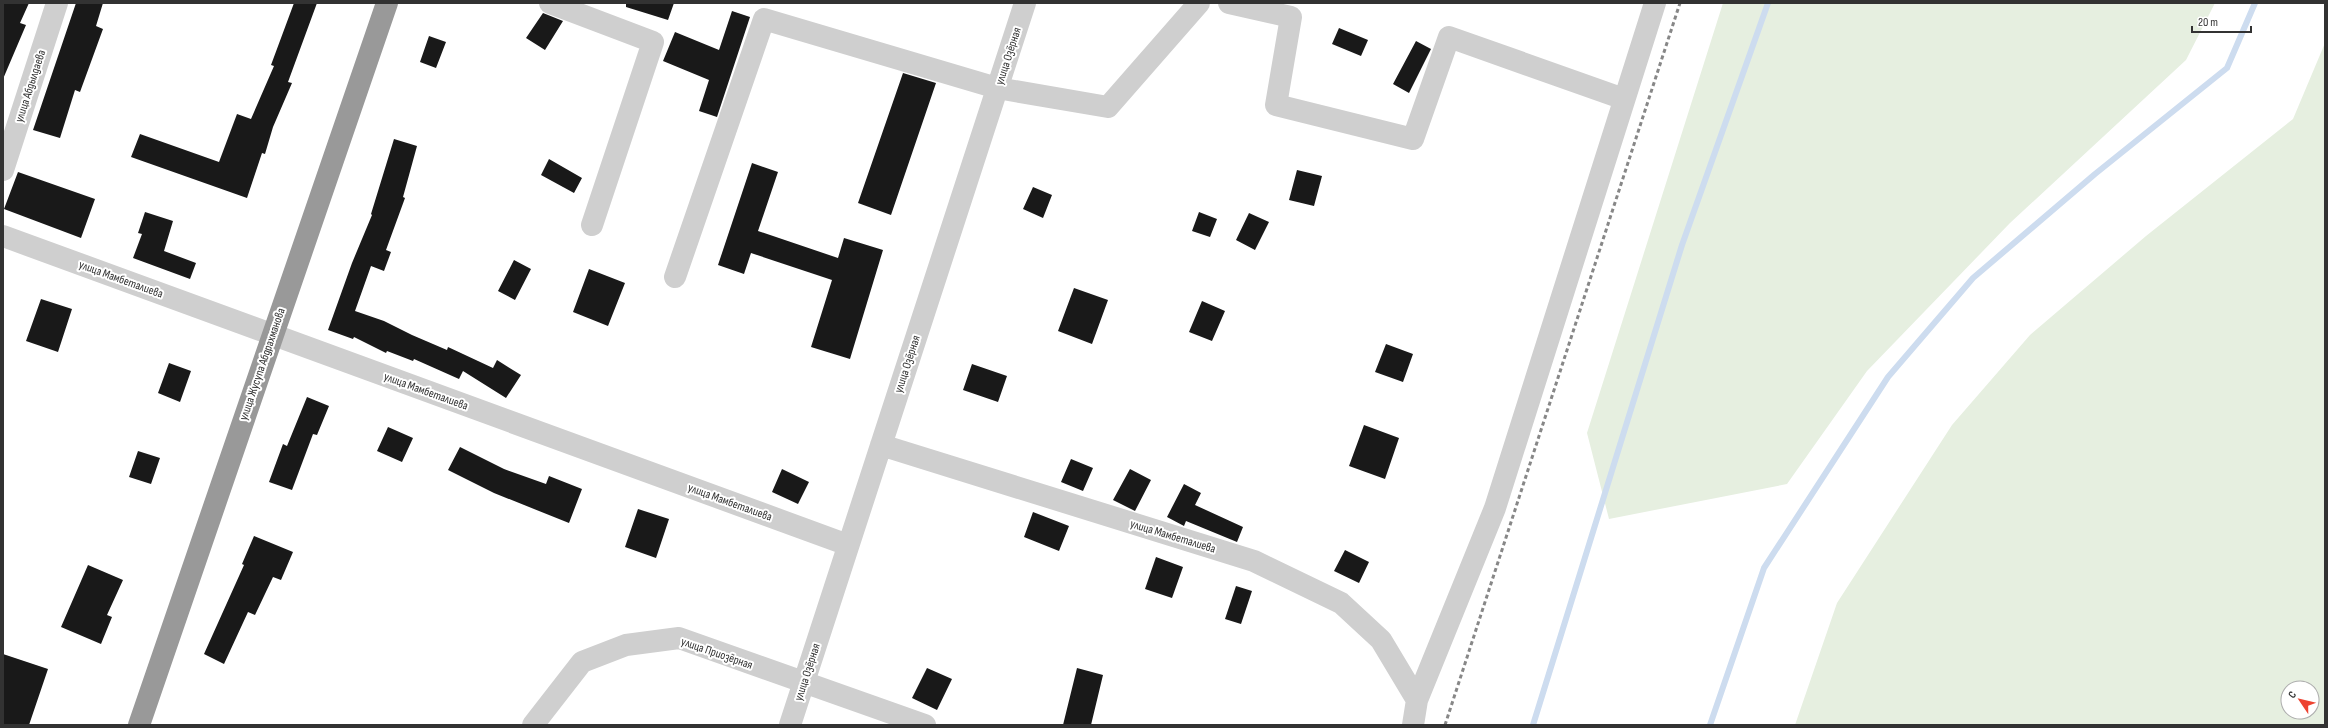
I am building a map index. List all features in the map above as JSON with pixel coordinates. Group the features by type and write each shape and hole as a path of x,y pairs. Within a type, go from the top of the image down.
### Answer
{"highway":[{"name":"улица Жусупа Абдрахманова","path":"139,725 272,334 387,3"}],"street":[{"name":"улица Абдылдаева","path":"3,170 57,3"},
{"path":"550,3 653,42 592,225"},
{"name":"улица Озёрная","path":"790,725 1025,3"},
{"path":"675,277 764,19 997,88 1108,107 1198,3"},
{"path":"1229,3 1294,10 1276,105 1413,139 1449,38 1624,99"},
{"path":"1413,725 1417,700 1495,508 1655,3"},
{"name":"улица Мамбеталиева","path":"3,236 848,545"},
{"name":"улица Мамбеталиева","path":"881,445 1254,561 1342,603 1381,640 1417,700"},
{"name":"улица Приозёрная","path":"533,725 582,662 626,645 679,638 924,725"}],"green space":[{"path":"1723,3 2215,3 2186,60 2010,223 1867,371 1787,484 1609,519 1587,433"},
{"path":"2325,43 2325,725 1795,725 1837,603 1952,425 2030,335 2146,236 2293,119"}],"building":[{"path":"3,3 29,3 20,23 26,25 3,79"},
{"path":"76,3 103,3 96,26 103,29 80,92 75,90 60,138 33,130"},
{"path":"294,3 317,3 288,82 292,83 273,127 265,154 262,153 247,198 131,157 140,134 219,162 237,114 251,119 274,66 271,65"},
{"path":"626,3 674,3 668,20 626,7"},
{"path":"732,11 750,17 717,117 699,111 709,80 663,61 675,32 719,50"},
{"path":"543,13 563,21 545,50 526,38"},
{"path":"1339,28 1368,40 1361,56 1332,44"},
{"path":"429,36 446,42 436,68 420,62"},
{"path":"1416,41 1431,49 1409,93 1393,84"},
{"path":"903,73 936,83 891,215 858,203"},
{"path":"394,139 417,146 403,197 405,198 386,250 391,252 384,271 371,266 355,311 384,321 447,350 448,347 493,368 497,360 521,375 506,398 463,371 459,379 414,359 413,361 387,351 386,353 354,337 353,339 328,330 352,263 372,215 371,214"},
{"path":"549,159 582,178 574,193 541,175"},
{"path":"752,163 778,172 758,231 838,258 844,238 883,250 850,359 811,347 832,280 751,253 744,274 718,265"},
{"path":"1297,170 1322,176 1314,206 1289,200"},
{"path":"18,172 95,199 81,238 4,209"},
{"path":"1033,187 1052,195 1043,218 1023,209"},
{"path":"145,212 173,221 164,251 196,263 190,279 133,258 142,234 138,233"},
{"path":"1199,212 1217,219 1210,237 1192,231"},
{"path":"1249,213 1269,222 1255,250 1236,240"},
{"path":"514,260 531,269 515,300 498,291"},
{"path":"589,269 625,283 608,326 573,312"},
{"path":"1074,288 1108,300 1092,344 1058,331"},
{"path":"41,299 72,309 58,352 26,341"},
{"path":"1202,301 1225,311 1212,341 1189,332"},
{"path":"1386,344 1413,354 1403,382 1375,372"},
{"path":"169,363 191,371 180,402 158,393"},
{"path":"972,364 1007,376 998,402 963,390"},
{"path":"307,397 329,406 317,435 313,434 292,490 269,482 283,444 287,446"},
{"path":"1364,425 1399,438 1385,479 1349,466"},
{"path":"388,427 413,438 402,462 377,451"},
{"path":"460,447 504,469 546,484 549,476 582,489 569,523 494,493 448,470"},
{"path":"138,451 160,458 151,484 129,477"},
{"path":"1071,459 1093,468 1083,491 1061,482"},
{"path":"782,469 809,482 798,504 772,492"},
{"path":"1130,469 1151,480 1135,511 1113,500"},
{"path":"1184,484 1201,493 1195,505 1243,527 1237,542 1186,521 1184,526 1167,517"},
{"path":"638,509 669,519 656,558 625,547"},
{"path":"1033,512 1069,526 1059,551 1024,537"},
{"path":"254,536 293,552 281,580 273,577 255,615 248,612 224,664 204,654 244,565 242,564"},
{"path":"1345,550 1369,562 1359,583 1334,571"},
{"path":"1156,557 1183,567 1172,598 1145,589"},
{"path":"88,565 123,580 107,615 112,617 101,644 61,627"},
{"path":"1236,586 1252,591 1241,624 1225,619"},
{"path":"3,654 48,669 29,725 3,725"},
{"path":"927,668 952,679 937,710 912,698"},
{"path":"1077,668 1103,675 1091,725 1063,725"}],"waterway":[{"path":"1533,725 1682,245 1768,3"},
{"path":"1710,725 1764,568 1888,377 1973,278 2095,174 2227,68 2255,3"}],"railway":[{"path":"1445,725 1680,3"}]}
